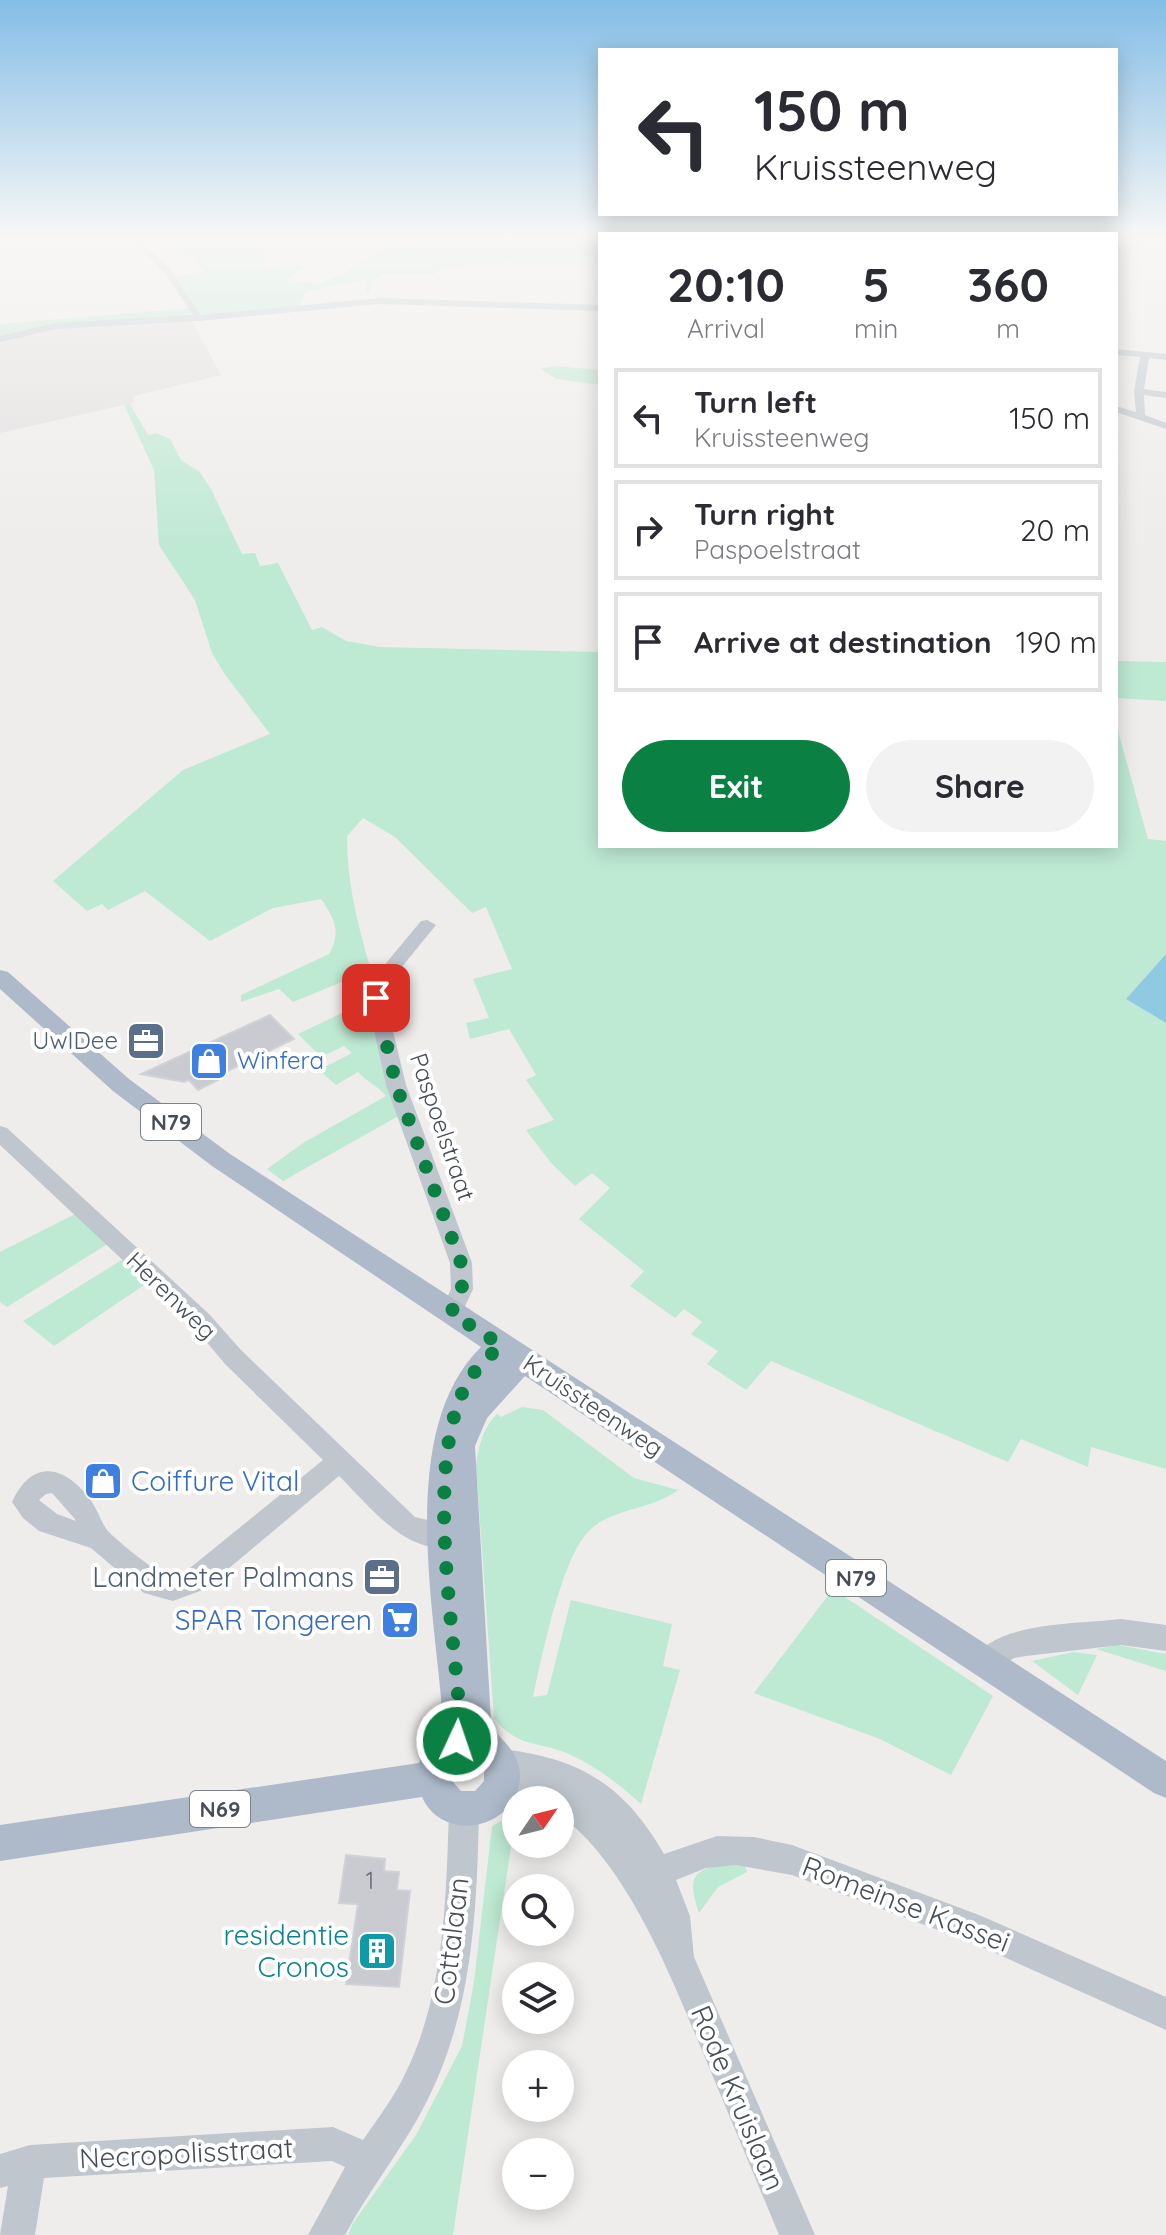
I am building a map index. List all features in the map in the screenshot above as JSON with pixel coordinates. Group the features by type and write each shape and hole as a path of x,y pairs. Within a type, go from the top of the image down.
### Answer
{"main road":[{"name":"Kruissteenweg","path":"0,977 121,1085 208,1151 1166,1781"},
{"path":"484,1758 443,1751 433,1778 443,1800 452,1807 464,1810 486,1804 484,1758 474,1721 456,1536 444,1476 449,1436 464,1388 476,1370 512,1353"},
{"name":"N69","path":"0,1843 433,1778"}],"street":[{"path":"1118,352 1166,357"},
{"path":"1136,418 1141,414 1139,391 1145,355"},
{"path":"1139,391 1166,395"},
{"path":"1118,410 1166,426"},
{"name":"Paspoelstraat","path":"427,925 383,978 376,998 396,1085 461,1263 462,1289 451,1313"},
{"name":"Herenweg","path":"0,1133 201,1320 233,1357 406,1525 456,1536"},
{"path":"98,1538 153,1584 173,1589 194,1581 340,1461"},
{"path":"986,1663 997,1652 1017,1645 1121,1632 1166,1638"},
{"name":"Rode Kruislaan","path":"484,1758 549,1770 572,1778 614,1808 647,1878 655,1922 680,1961 797,2235"},
{"name":"Cottalaan","path":"326,2235 369,2160 409,2102 423,2073 448,1998 458,1928 464,1810"},
{"name":"Romeinse Kassei","path":"647,1878 684,1859 718,1851 755,1852 801,1863 951,1918 1057,1962 1166,2014"},
{"name":"Necropolisstraat","path":"15,2166 333,2144 369,2160"},
{"path":"15,2166 17,2235"}],"shaded area":[{"path":"0,343 204,343 221,375 134,396 133,403 0,433"}],"green space":[{"path":"554,366 598,370 598,385 557,379 540,369"},
{"path":"130,404 148,435 156,433 170,439 181,460 200,472 242,554 255,553 260,566 278,563 312,630 322,627 346,641 380,647 598,652 598,848 1118,848 1118,731 1148,839 1166,841 1166,954 1126,999 1166,1023 1166,1469 1091,1447 1088,1467 1021,1439 1008,1462 771,1361 746,1390 707,1364 718,1351 691,1334 702,1322 684,1309 675,1318 630,1286 644,1271 579,1219 610,1188 592,1173 575,1186 551,1163 526,1130 554,1120 526,1080 536,1075 509,1029 470,1039 466,1023 489,1018 473,979 512,969 486,907 472,913 395,837 363,818 347,836 347,854 354,904 371,970 293,1002 279,989 241,1002 241,995 329,954 335,939 335,925 321,899 273,908 210,941 145,891 108,910 102,904 87,911 53,881 183,770 270,734 212,653 195,600 159,545 154,470 124,405"},
{"path":"1118,661 1166,662 1166,701 1118,698"},
{"path":"369,1000 402,1114 283,1181 267,1169 303,1143 386,1096 358,1072 336,1085 319,1070 352,1053 344,1046 321,1057 298,1034"},
{"path":"77,1213 109,1243 7,1307 0,1302 0,1252"},
{"path":"125,1258 150,1281 54,1346 23,1321"},
{"path":"522,1407 543,1410 634,1478 678,1490 668,1497 597,1524 578,1545 561,1586 533,1697 547,1695 571,1600 672,1624 663,1666 680,1670 641,1804 593,1767 563,1752 521,1740 494,1718 476,1466 482,1438 492,1420 497,1414 501,1417"},
{"path":"833,1589 993,1696 951,1775 880,1739 754,1693"},
{"path":"1118,1645 1166,1654 1166,1671 1096,1649"},
{"path":"1073,1652 1097,1655 1078,1695 1032,1661"},
{"path":"502,1821 502,1858 509,1858 507,1874 502,1874 502,1907 453,2235 348,2235 353,2223 416,2135 462,2046 474,1982 492,1826"},
{"path":"727,1864 745,1866 747,1872 718,1887 699,1913 693,1884 695,1878 705,1869"}],"water":[{"path":"1166,954 1166,1023 1126,999"}],"building":[{"name":"Winfera","path":"270,1015 294,1039 215,1077 218,1080 198,1090 189,1080 184,1082 141,1074"},
{"path":"346,1855 385,1859 384,1871 399,1872 397,1890 410,1891 399,1987 346,1984 358,1904 339,1903"}],"place":[{"name":"UwIDee","path":"146,1041"},
{"name":"Winfera","path":"209,1061"},
{"name":"Coiffure Vital","path":"103,1481"},
{"name":"Landmeter Palmans","path":"382,1577"},
{"name":"SPAR Tongeren","path":"400,1620"},
{"name":"residentie Cronos","path":"377,1951"}],"route":[{"path":"376,998 396,1085 461,1263 462,1289 451,1313 501,1345 476,1370 464,1388 447,1444 444,1476 460,1722 457,1741"}]}
